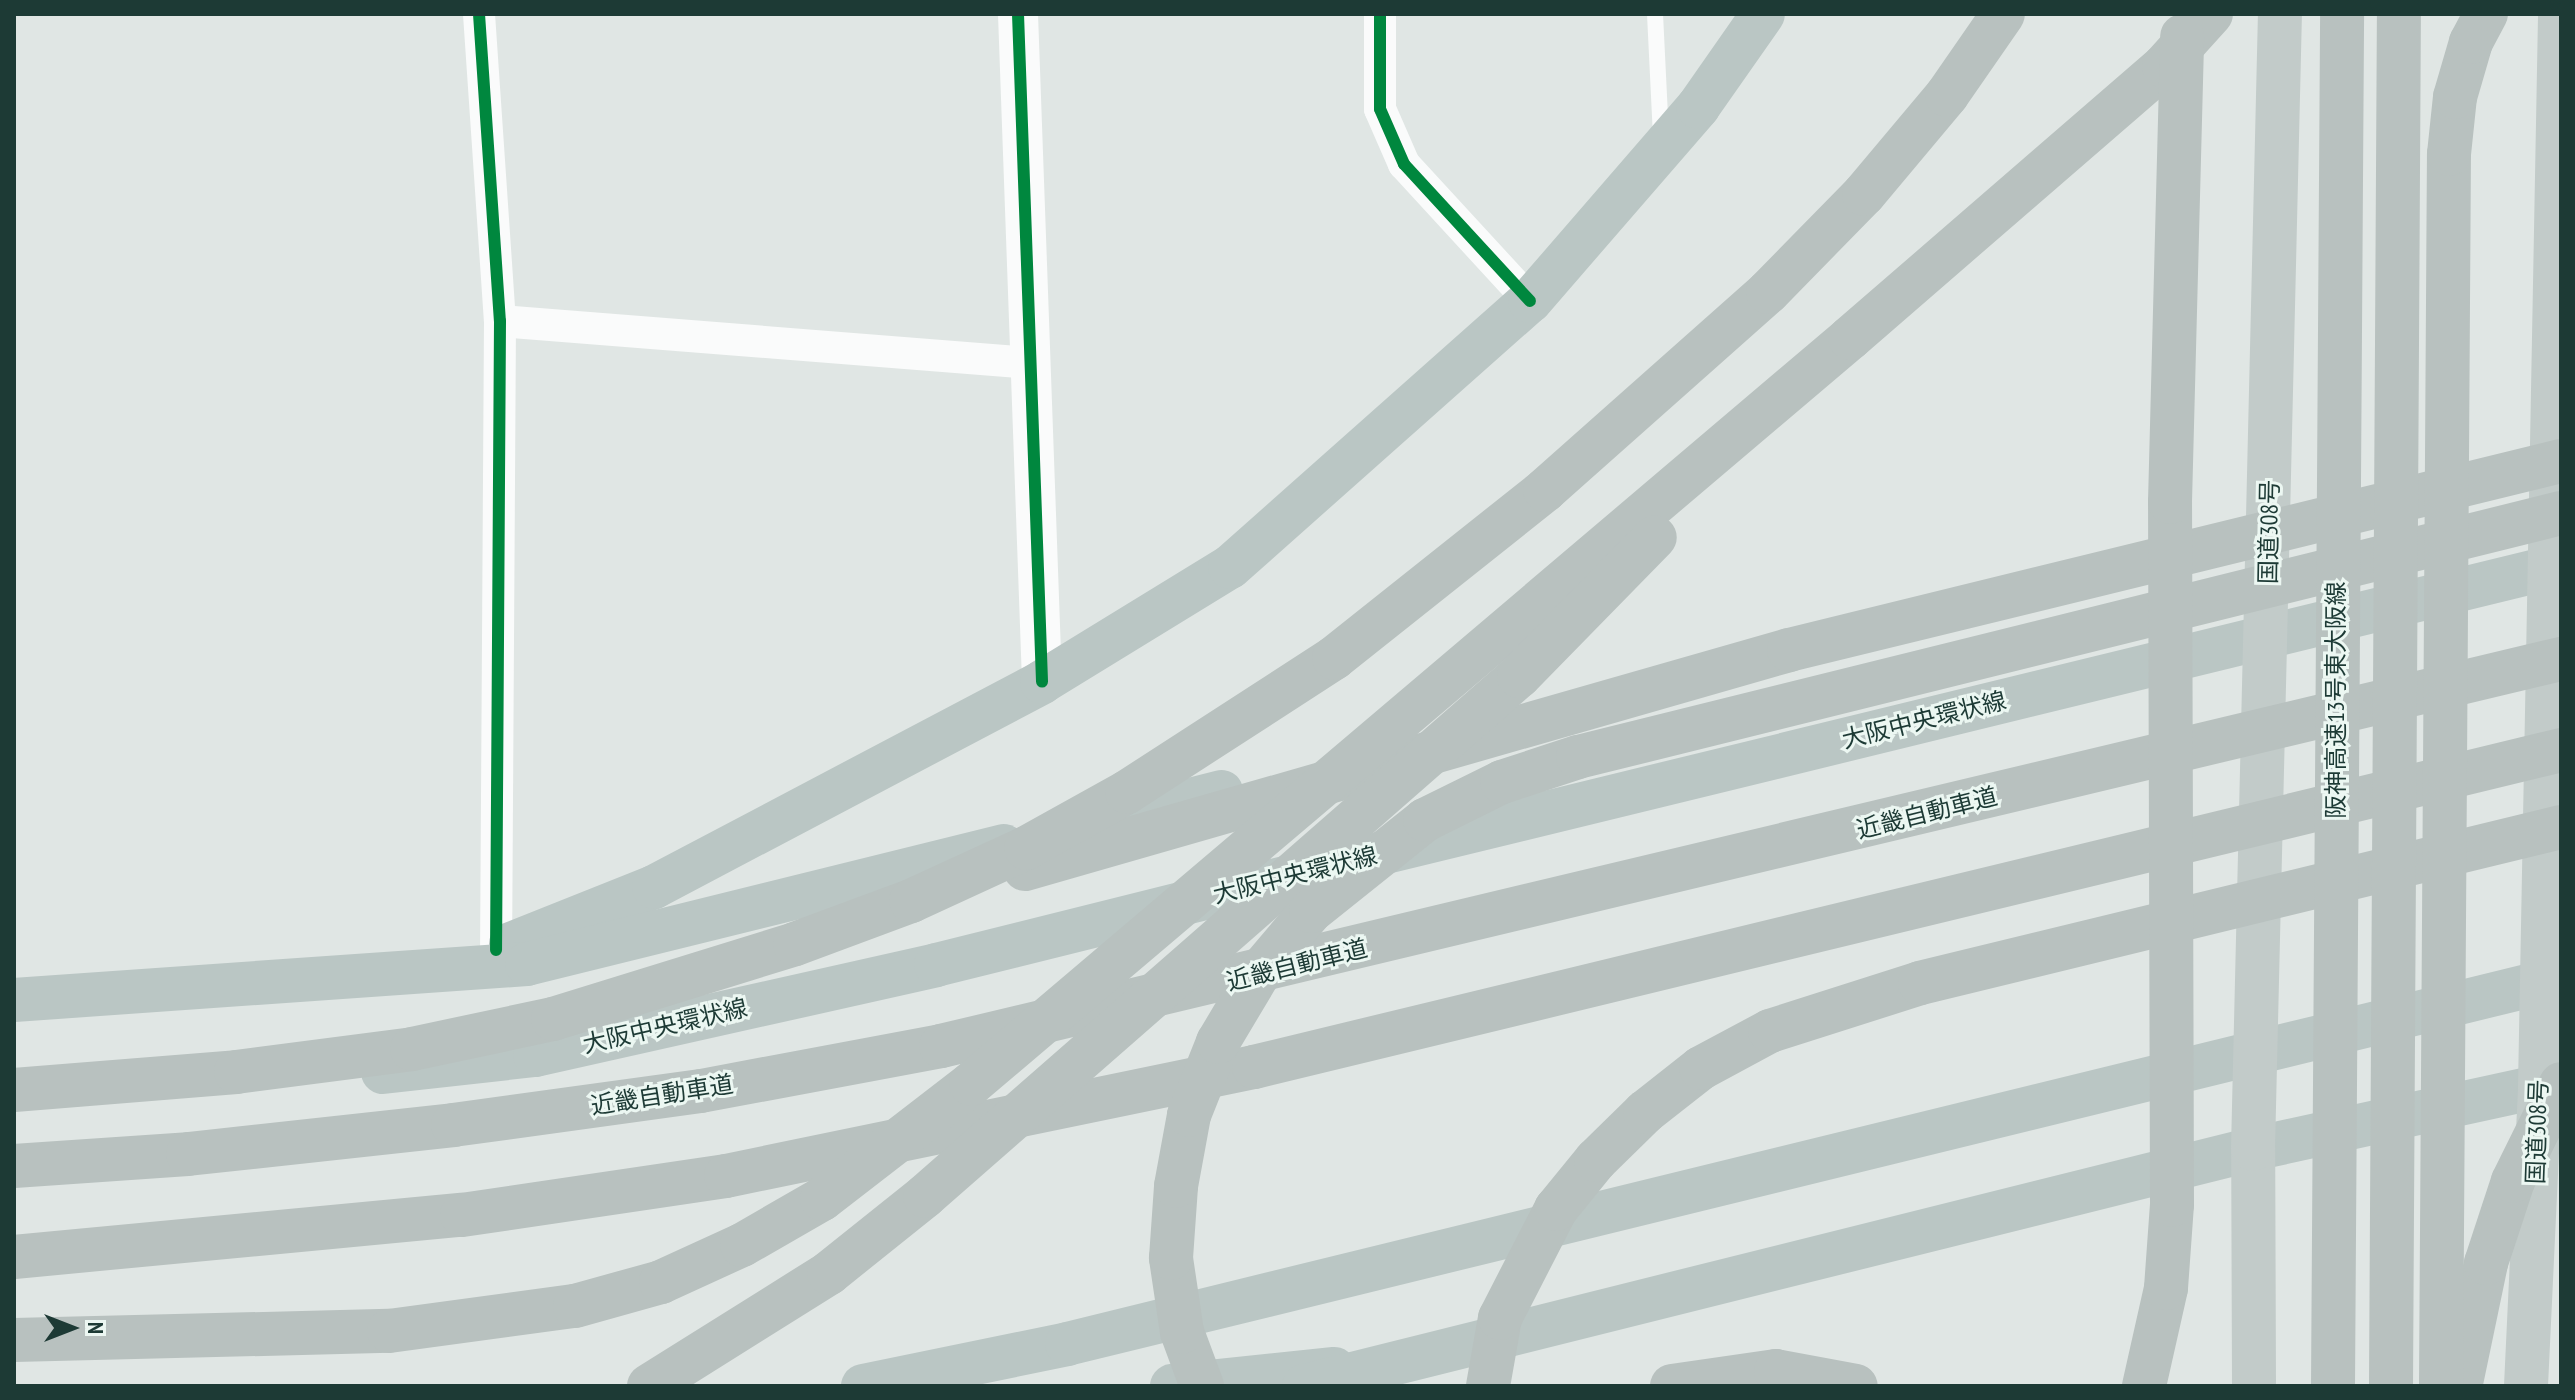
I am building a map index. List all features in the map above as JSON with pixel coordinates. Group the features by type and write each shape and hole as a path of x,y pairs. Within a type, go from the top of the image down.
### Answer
{"highway":[{"path":"911,901 1026,848 1127,792 1334,658 1430,585 1659,393 1768,292 1864,194 1938,106 2003,14"},
{"path":"2144,1386 2166,1288 2172,1205 2171,396 2176,108 2184,14"},
{"path":"14,1340 389,1331 575,1306 661,1282 742,1245 822,1199 892,1149 1850,338 2164,66 2211,14"},
{"name":"国道308号","path":"2254,1386 2253,1149 2280,14"},
{"name":"阪神高速13号東大阪線","path":"2333,1386 2342,14"},
{"path":"2391,1386 2399,14"},
{"path":"2441,1386 2448,169 2455,97 2471,42 2486,14"},
{"name":"国道308号","path":"2526,1386 2554,1084 2560,14"},
{"path":"649,1386 829,1273 925,1196 1519,676 1850,338"},
{"path":"14,1088 236,1072 412,1049 490,1033 678,983 911,901 1789,650 2559,484"},
{"path":"1202,1386 1182,1332 1171,1258 1176,1186 1189,1115 1218,1042 1261,970 1311,911 1425,820 1502,782 1578,757 2559,484"},
{"name":"近畿自動車道","path":"14,1166 188,1154 453,1125 701,1091 941,1046 2561,659"},
{"path":"14,1257 462,1215 726,1176 1254,1067 2561,750"},
{"path":"1488,1386 1500,1318 1556,1209 1596,1160 1645,1112 1701,1068 1770,1031 1920,983 2561,827"},
{"path":"2461,1386 2486,1263 2509,1194 2554,1084"},
{"path":"2489,1386 2500,1295 2554,1084"},
{"path":"1672,1386 1776,1371 1856,1386"}],"main road":[{"path":"381,978 496,950 654,887 1042,682 1230,567 1530,301 1661,150 1763,14"},
{"path":"14,1000 381,978 527,964 2269,532 2559,484"},
{"name":"大阪中央環状線","path":"14,1088 272,1085 535,1055 936,965 2561,565"},
{"path":"863,1386 1067,1344 1689,1189 2561,978"},
{"path":"1304,1386 2253,1149 2554,1084"},
{"path":"1172,1386 1388,1364"}],"street":[{"path":"479,14 500,321 496,950"},
{"path":"1018,14 1042,682"},
{"path":"1380,14 1380,109 1404,164 1530,301"},
{"path":"500,321 1030,363"}],"lane":[{"path":"1655,14 1661,150"}],"cycle path":[{"path":"479,14 500,321 496,950"},
{"path":"1018,14 1042,682"},
{"path":"1380,14 1380,109 1404,164 1530,301"}]}
